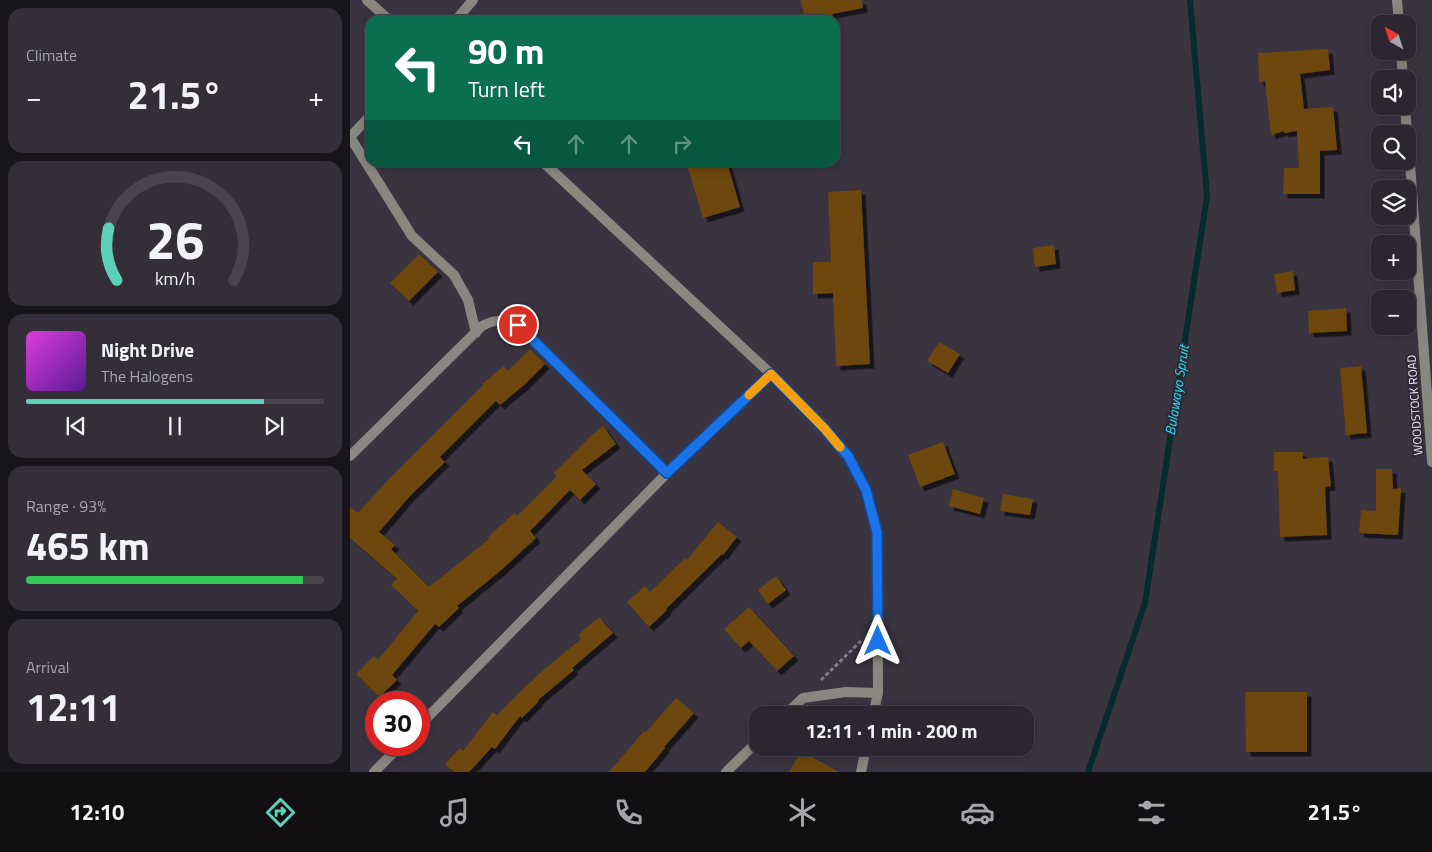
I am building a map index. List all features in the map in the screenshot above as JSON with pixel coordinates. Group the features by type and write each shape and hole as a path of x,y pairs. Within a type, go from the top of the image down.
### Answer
{"street":[{"path":"367,0 384,15"},
{"path":"460,15 473,0"},
{"path":"1397,0 1398,15"},
{"path":"365,121 350,137 365,161"},
{"path":"369,167 412,236 454,275 468,300 476,333"},
{"path":"548,167 771,374 824,428 848,456 866,490 877,532 878,693 875,706"},
{"name":"WOODSTOCK ROAD","path":"1410,170 1432,462"},
{"path":"350,456 482,326 491,321 503,320 518,325 667,473"},
{"path":"430,715 667,473 771,374"},
{"path":"795,706 803,698 846,692 878,693"},
{"path":"726,772 749,750"},
{"path":"374,772 390,756"},
{"path":"861,772 864,756"}],"path":[{"path":"803,698 878,623"}],"building":[{"path":"801,0 862,0 863,8 832,15 804,15"},
{"path":"1328,49 1330,70 1300,74 1304,109 1333,107 1337,150 1320,151 1320,194 1283,194 1284,168 1299,168 1297,131 1284,133 1284,131 1271,135 1265,81 1259,82 1258,53"},
{"path":"688,167 728,167 740,207 703,218"},
{"path":"861,190 870,364 836,366 833,293 813,294 813,262 831,262 828,192"},
{"path":"1054,245 1056,264 1035,267 1033,248"},
{"path":"419,254 438,272 409,301 390,283"},
{"path":"1293,271 1295,290 1277,293 1274,274"},
{"path":"1346,308 1347,331 1309,333 1308,311"},
{"path":"939,342 960,354 948,373 927,361"},
{"path":"530,349 545,364 500,405 496,401 440,457 445,462 410,496 379,532 395,545 391,549 429,587 489,539 488,537 514,513 517,516 557,476 554,473 603,426 616,444 582,470 596,484 580,500 570,490 530,531 536,538 499,572 457,606 459,608 439,627 435,624 392,675 397,680 385,691 373,691 356,674 374,656 378,660 418,611 391,585 397,579 350,538 350,507 358,513 482,384 504,366 508,371"},
{"path":"1361,366 1367,433 1346,435 1340,368"},
{"path":"943,442 955,474 920,487 908,455"},
{"path":"1274,452 1303,452 1303,459 1328,457 1331,486 1325,487 1327,535 1280,537 1278,471 1274,471"},
{"path":"1376,469 1392,469 1393,489 1401,488 1398,535 1359,533 1361,510 1376,511"},
{"path":"953,489 984,498 980,514 949,506"},
{"path":"1003,494 1033,499 1030,515 1000,511"},
{"path":"718,522 737,537 723,555 649,627 627,602 645,586 650,592 685,558 687,560"},
{"path":"776,576 786,590 768,604 758,590"},
{"path":"749,607 794,656 777,671 749,641 741,648 724,629"},
{"path":"599,617 613,633 572,668 574,670 538,700 522,718 520,716 495,749 492,747 469,772 454,772 445,764 460,748 463,751 493,712 497,715 542,671 581,639 578,635"},
{"path":"1245,692 1307,692 1307,752 1246,752"},
{"path":"676,698 694,713 645,772 609,772 644,731 646,732"},
{"path":"798,756 810,756 839,772 789,772"}],"waterway":[{"name":"Bulawayo Spruit","path":"1088,772 1145,603 1207,196 1190,0"}],"slow traffic":[{"path":"749,395 771,374 840,447"}],"route":[{"path":"518,325 667,473 771,374 824,428 848,456 866,490 877,532 878,641"}]}
